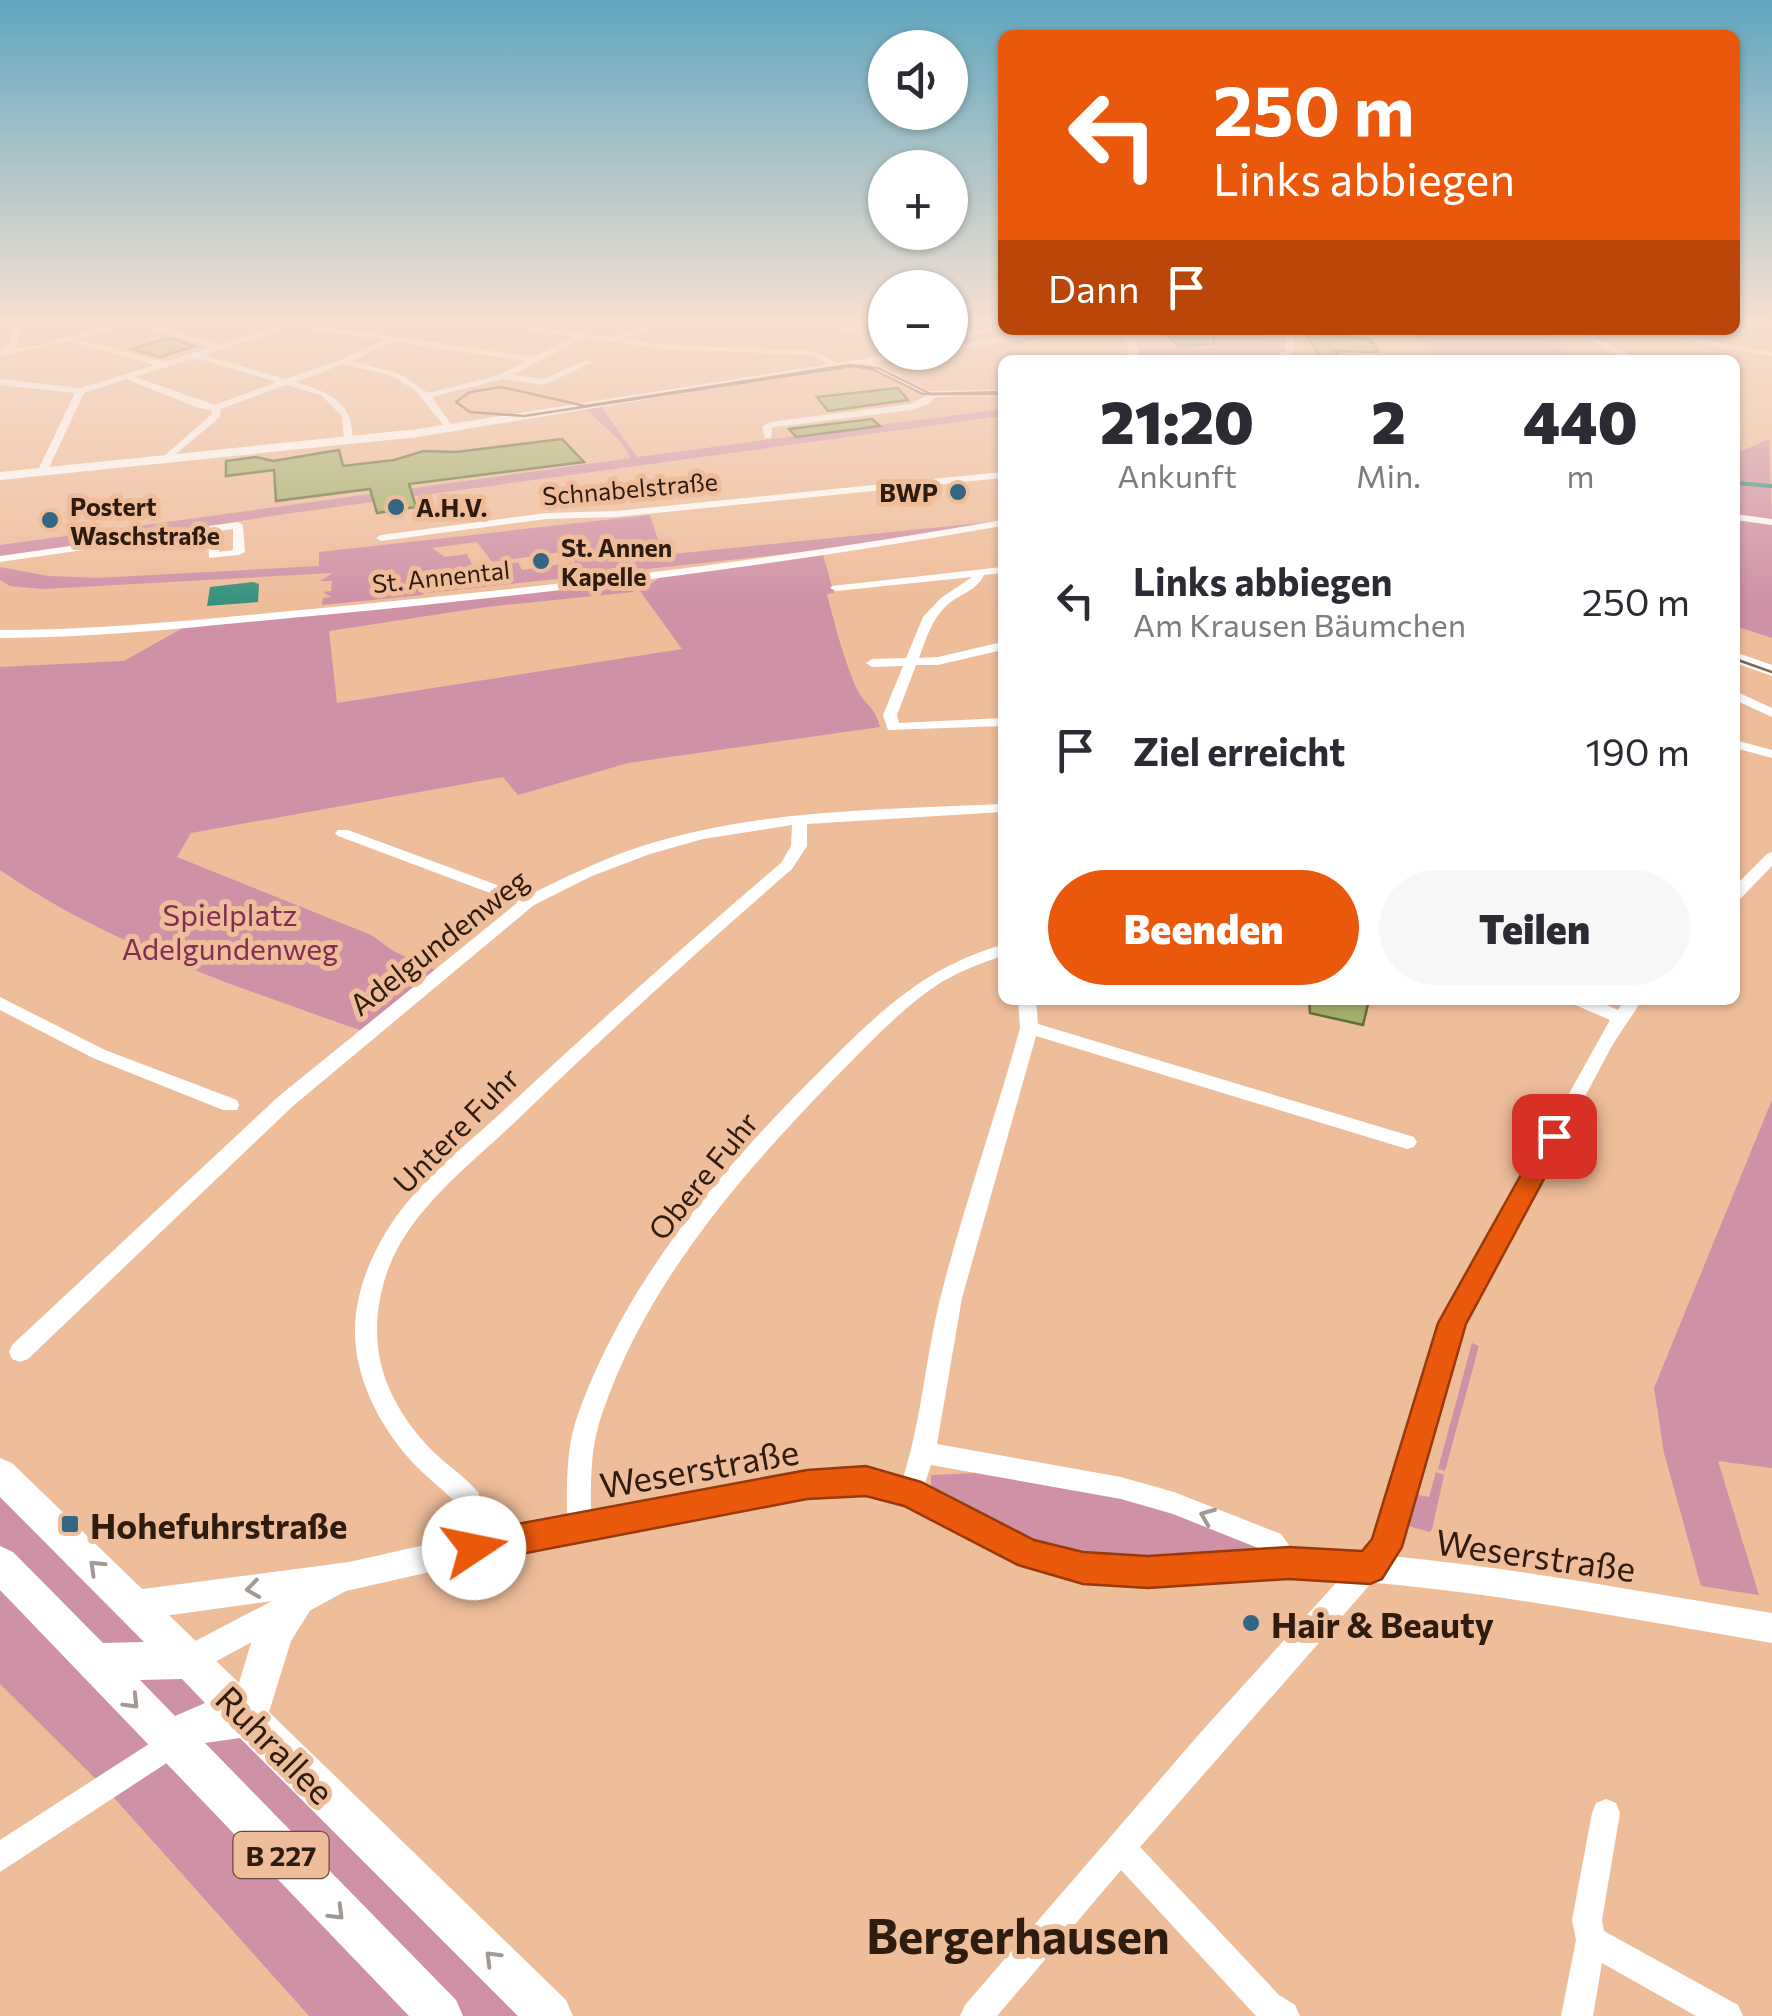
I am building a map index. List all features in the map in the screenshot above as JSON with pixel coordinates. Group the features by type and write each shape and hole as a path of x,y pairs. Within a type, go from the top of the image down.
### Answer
{"main road":[{"path":"0,476 449,429 525,417"},
{"path":"1740,660 1772,671"},
{"name":"Ruhrallee","path":"0,1474 550,2016"},
{"name":"B 227","path":"0,1564 440,2016"},
{"path":"172,1742 197,1724 248,1717 275,1631 294,1606"},
{"path":"93,1662 191,1660"}],"street":[{"path":"42,472 68,417"},
{"path":"166,459 215,417"},
{"path":"346,417 349,440"},
{"path":"442,417 449,429"},
{"path":"768,436 767,427 773,424 829,417"},
{"name":"Schnabelstraße","path":"381,538 546,516 616,514 998,475"},
{"path":"1740,518 1772,522"},
{"name":"St. Annental","path":"0,634 52,634 407,603 835,552 998,524"},
{"path":"0,559 214,528"},
{"path":"836,588 998,570"},
{"path":"979,572 972,584 934,610 890,706 893,728 998,722"},
{"path":"872,663 911,663 998,647"},
{"path":"1740,697 1772,713"},
{"path":"1740,745 1772,754"},
{"name":"Adelgundenweg","path":"20,1352 270,1116 528,902 588,870 653,845 718,829 800,819 998,808"},
{"name":"Untere Fuhr","path":"474,1548 468,1500 396,1424 376,1383 369,1359 367,1314 382,1258 415,1208 467,1156 671,964 787,866 800,846 800,819"},
{"path":"343,833 528,902"},
{"path":"1740,890 1772,858"},
{"name":"Obere Fuhr","path":"579,1527 580,1457 591,1411 640,1310 688,1236 761,1146 874,1030 944,974 998,955"},
{"path":"0,1003 99,1054 230,1105"},
{"path":"910,1493 926,1453 946,1320 967,1236 1028,1028 1026,1005"},
{"path":"976,2016 1386,1547 1452,1323 1626,1008"},
{"path":"1028,1028 1407,1142"},
{"path":"926,1453 1121,1488 1174,1503 1272,1542 1289,1563"},
{"name":"Weserstraße","path":"135,1605 349,1576 807,1484 866,1481 910,1493 1014,1548 1083,1568 1148,1572 1289,1563 1370,1568 1772,1628"},
{"name":"Weserstraße","path":"191,1660 349,1576"},
{"path":"0,1857 172,1742"},
{"path":"1577,2016 1591,1940 1587,1920 1606,1813"},
{"path":"1120,1848 1268,2006 1284,2016"},
{"path":"1591,1940 1727,2016"}],"green space":[{"path":"595,417 609,417 637,457 941,417 994,417 285,514 0,558 0,545 631,458"},
{"path":"1769,439 1772,520 1740,516 1740,452"},
{"path":"650,515 663,555 998,521 821,550 428,593 447,578 469,570 518,562 522,570 575,562 570,551 492,562 477,542 432,548 445,557 467,554 472,564 433,581 422,595 322,605 323,598 331,597 323,592 331,591 332,581 320,581 333,573 43,589 10,586 0,580 0,567 48,576 96,578 319,566 319,552"},
{"path":"1740,518 1772,523 1772,638 1740,628"},
{"name":"Spielplatz Adelgundenweg","path":"823,555 834,593 827,594 843,653 859,693 880,727 628,763 518,795 503,777 191,833 177,857 371,935 395,952 442,973 368,1033 132,944 0,870 0,667 124,661 188,625 642,577 633,592 486,607 329,631 337,703 682,649 640,591 663,575"},
{"path":"1772,1100 1772,1468 1718,1461 1759,1595 1701,1586 1664,1453 1654,1388"},
{"path":"1472,1343 1479,1346 1445,1471 1438,1469"},
{"path":"1436,1472 1444,1475 1432,1529 1430,1532 1404,1525 1412,1494 1429,1497"},
{"path":"978,1473 1135,1500 1258,1545 1259,1549 1256,1553 1218,1557 1144,1561 1073,1554 1038,1545 969,1512 931,1485 931,1475"},
{"path":"0,1476 547,2016 309,2016 108,1791 0,1684"}],"water":[{"path":"259,584 258,602 207,606 210,587"}],"building":[{"path":"872,419 880,426 796,437 789,429"},
{"path":"562,439 584,462 409,484 416,507 377,513 370,489 276,501 274,470 226,476 226,461 256,457 273,461 339,450 343,466 394,460 424,451 456,452"},
{"path":"1309,1005 1368,1005 1363,1025 1310,1013"}],"waterway":[{"path":"1740,483 1772,486"}],"tram line":[{"path":"1740,661 1772,672"}],"place":[{"name":"BWP","path":"958,492"},
{"name":"A.H.V.","path":"396,507"},
{"name":"Postert Waschstraße","path":"50,520"},
{"name":"St. Annen Kapelle","path":"541,561"},
{"name":"Hohefuhrstraße","path":"70,1524"},
{"name":"Hair & Beauty","path":"1251,1623"}],"district":[{"name":"Bergerhausen","path":"1018,1934"}],"route":[{"path":"474,1548 807,1484 866,1481 910,1493 1030,1554 1083,1568 1148,1572 1289,1563 1370,1568 1386,1547 1452,1323 1554,1136"}]}
